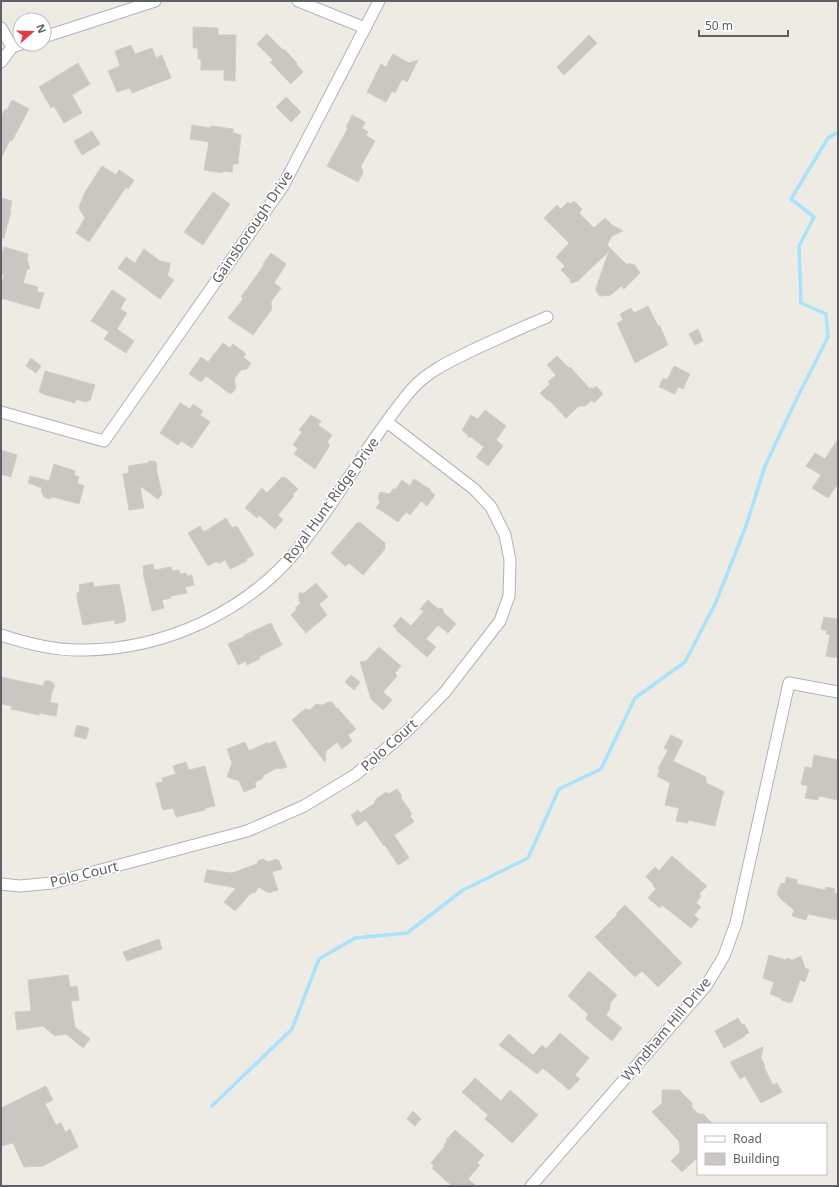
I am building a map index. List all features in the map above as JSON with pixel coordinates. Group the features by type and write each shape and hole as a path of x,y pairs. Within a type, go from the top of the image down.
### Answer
{"street":[{"path":"52,34 155,1"},
{"path":"298,1 365,28"},
{"name":"Gainsborough Drive","path":"1,412 104,441 283,186 379,1"},
{"path":"1,28 12,40"},
{"path":"1,62 12,50"},
{"name":"Royal Hunt Ridge Drive","path":"1,635 19,641 56,648 85,650 123,647 159,639 180,632 229,610 269,580 280,570 298,549 412,388 442,364 547,317"},
{"name":"Polo Court","path":"1,884 20,886 52,883 247,831 304,806 355,775 407,731 445,692 500,621 509,596 510,560 505,535 491,507 474,489 387,422"},
{"name":"Wyndham Hill Drive","path":"531,1186 706,986 724,956 736,923 789,683 838,692"}],"building":[{"path":"193,27 218,28 218,35 236,35 235,81 224,80 224,70 201,70 201,59 198,59 198,48 193,48"},
{"path":"267,34 283,50 284,49 303,72 291,84 270,62 273,60 257,44"},
{"path":"589,35 597,43 564,75 557,67"},
{"path":"131,45 135,54 152,48 156,58 162,55 171,78 132,93 130,88 117,92 108,71 120,66 115,51"},
{"path":"393,54 409,63 418,60 407,82 402,79 395,93 392,91 386,102 367,92 381,64 386,67"},
{"path":"78,63 90,84 72,95 82,113 64,123 54,106 51,108 39,87"},
{"path":"286,97 301,112 291,122 276,107"},
{"path":"12,100 29,109 1,158 1,117 5,109 7,110"},
{"path":"352,115 365,122 362,128 368,132 366,135 375,141 361,166 363,173 358,182 327,166 348,128 346,127"},
{"path":"192,125 233,129 233,133 241,135 238,164 233,164 232,172 223,171 223,173 204,170 209,142 190,139"},
{"path":"92,131 100,144 82,155 74,141"},
{"path":"102,166 116,175 119,170 134,180 128,189 126,187 89,242 76,233 85,218 79,207 85,192"},
{"path":"213,192 230,204 203,245 184,232"},
{"path":"1,198 12,201 4,238 1,238"},
{"path":"574,201 582,209 579,213 594,228 605,218 612,225 623,231 612,236 607,245 627,265 630,263 632,265 634,264 640,273 624,289 621,286 611,295 600,296 596,291 609,251 578,281 571,283 570,279 561,270 565,266 556,257 569,243 544,218 557,205 561,209 568,202 570,204"},
{"path":"4,247 28,254 27,260 30,268 27,270 23,283 38,287 37,292 44,293 39,309 1,298 1,286 4,275 1,274 1,251 3,251"},
{"path":"144,249 160,261 170,263 167,275 174,280 160,299 118,268 126,257 135,263"},
{"path":"271,253 286,264 274,283 281,288 271,302 272,309 253,335 228,318 243,299 241,297"},
{"path":"112,290 126,299 120,309 127,313 117,329 134,341 126,353 104,339 109,332 91,321"},
{"path":"648,306 658,326 660,326 668,345 635,363 617,323 623,320 620,314 631,308 634,313"},
{"path":"698,329 703,341 695,345 689,334"},
{"path":"223,343 230,348 233,344 246,354 243,357 251,363 247,369 241,370 234,379 236,388 232,393 229,393 206,376 201,382 189,374 201,357 208,362"},
{"path":"557,356 569,368 570,367 590,389 592,387 593,389 596,386 603,394 594,403 592,400 585,406 579,406 566,418 540,393 550,384 548,382 556,375 547,365"},
{"path":"31,358 41,366 36,373 26,366"},
{"path":"674,366 690,374 683,389 678,387 675,394 659,387 663,378 667,380"},
{"path":"45,371 95,385 90,400 85,402 76,399 75,403 39,392"},
{"path":"180,403 190,409 193,404 203,411 200,415 210,422 192,448 181,441 178,445 160,433"},
{"path":"485,410 506,426 496,440 503,446 488,466 476,457 484,447 471,437 468,437 468,435 462,430 471,415 478,419"},
{"path":"311,415 321,421 318,425 332,435 327,442 330,445 315,469 294,454 298,448 293,445 302,432 299,430"},
{"path":"838,439 838,484 828,498 812,488 821,475 806,466 815,453 825,459"},
{"path":"1,450 17,455 11,477 1,474"},
{"path":"149,461 156,462 162,494 158,499 140,486 144,508 129,510 123,474 129,473 128,466 148,463"},
{"path":"54,464 75,471 74,475 79,477 77,483 84,486 79,504 53,497 49,499 44,497 41,491 42,488 28,483 30,476 49,481"},
{"path":"282,477 286,478 298,489 278,515 283,520 275,529 259,515 257,518 245,508 262,488 267,493"},
{"path":"414,479 431,490 430,491 435,495 427,506 421,501 410,515 406,512 398,522 376,508 380,502 378,498 380,492 390,494 393,489 396,489 402,480 410,486"},
{"path":"226,518 232,528 237,526 254,555 246,559 247,561 230,569 225,560 220,563 217,561 208,566 188,533 200,526 204,532"},
{"path":"357,523 361,523 385,543 385,549 363,575 349,563 345,566 331,553"},
{"path":"153,564 154,570 171,567 172,571 179,570 180,574 186,573 187,576 192,575 194,585 185,587 187,593 170,596 171,598 162,600 164,608 152,611 143,573 143,566"},
{"path":"93,582 94,587 119,584 126,619 124,622 115,624 114,620 83,625 77,593 80,592 79,585"},
{"path":"316,583 328,597 319,604 327,615 306,633 291,615 297,609 295,608 301,603 299,601 299,593 304,593"},
{"path":"428,600 438,609 442,608 444,613 456,624 448,633 438,625 426,639 436,647 427,657 393,626 401,617 411,626 424,611 420,609"},
{"path":"824,617 838,619 838,658 826,656 830,635 826,634 827,631 821,629"},
{"path":"271,623 282,645 259,657 260,659 247,665 246,661 238,665 228,644"},
{"path":"379,647 401,666 395,673 397,676 383,692 392,700 383,710 371,699 360,662 366,661"},
{"path":"351,675 360,682 354,690 345,682"},
{"path":"1,677 43,686 45,681 51,681 55,686 50,702 58,704 56,716 39,713 39,715 11,709 12,706 1,704"},
{"path":"328,702 332,702 356,729 348,735 352,741 342,749 337,742 326,751 325,762 292,720 305,709 310,710 316,704 323,705"},
{"path":"77,725 89,728 86,739 74,736"},
{"path":"671,735 683,741 673,761 706,777 706,783 723,791 724,793 715,826 688,820 688,823 676,821 679,808 665,805 670,783 657,776 660,770 658,769 668,750 664,748"},
{"path":"275,741 287,767 280,769 277,768 264,775 262,779 255,782 256,787 244,792 239,781 227,777 232,763 227,749 245,742 249,751 268,742 268,744"},
{"path":"814,755 838,760 838,800 819,796 818,800 805,798 808,786 801,784 805,767 812,768"},
{"path":"186,762 189,770 205,766 215,806 176,817 173,808 163,810 156,783 163,782 162,778 176,774 173,766"},
{"path":"397,789 402,796 401,798 412,814 410,816 414,822 394,835 409,858 398,865 366,820 357,826 351,815 358,810 360,813 374,804 376,799 386,792 388,794"},
{"path":"672,856 707,886 699,894 701,896 696,903 701,907 694,915 699,919 691,928 662,905 660,908 648,898 656,889 646,877 655,867 659,871"},
{"path":"263,859 268,862 276,859 279,861 282,869 272,872 278,890 269,893 258,887 256,892 250,894 235,911 224,902 236,888 204,882 207,870 232,873 257,864 258,861"},
{"path":"786,877 797,880 797,884 825,890 826,887 835,889 834,893 838,894 837,920 808,914 806,920 792,916 794,910 777,894 781,883 785,884"},
{"path":"625,905 682,963 658,987 642,971 635,977 595,937"},
{"path":"159,939 162,949 127,961 123,952"},
{"path":"769,955 786,960 787,958 793,960 801,956 805,968 809,970 805,982 800,980 792,1002 790,1001 790,1003 770,994 774,982 763,978"},
{"path":"589,971 617,995 610,1003 610,1008 606,1015 622,1028 612,1041 586,1019 588,1014 568,996"},
{"path":"68,975 70,987 77,986 79,1000 71,1001 75,1027 90,1039 83,1048 66,1034 55,1036 43,1026 17,1030 15,1012 31,1011 28,980"},
{"path":"738,1018 742,1025 744,1024 749,1033 724,1048 715,1031"},
{"path":"560,1033 589,1058 575,1075 580,1079 569,1090 543,1068 537,1074 499,1045 509,1034 533,1055 542,1045 546,1049"},
{"path":"763,1047 761,1058 765,1066 764,1067 773,1085 777,1083 782,1092 761,1103 745,1076 740,1079 730,1062"},
{"path":"475,1078 501,1101 510,1090 538,1115 512,1143 485,1119 488,1115 462,1092"},
{"path":"46,1086 53,1100 45,1104 56,1125 61,1123 65,1132 70,1129 78,1147 43,1166 24,1167 13,1143 1,1146 1,1108"},
{"path":"662,1090 679,1090 692,1103 692,1108 699,1114 703,1114 712,1123 697,1123 697,1158 682,1172 671,1161 680,1152 679,1141 652,1112 662,1103"},
{"path":"413,1111 421,1119 415,1126 407,1119"},
{"path":"455,1130 484,1155 477,1163 480,1165 468,1179 476,1186 452,1186 432,1168 434,1166 431,1163 445,1146 446,1140"}],"waterway":[{"path":"212,1106 292,1029 319,959 355,938 407,933 463,890 528,858 559,789 601,769 635,698 685,662 716,602 746,526 765,466 828,337 826,314 801,303 799,246 814,217 791,199 828,138 838,132"}]}
